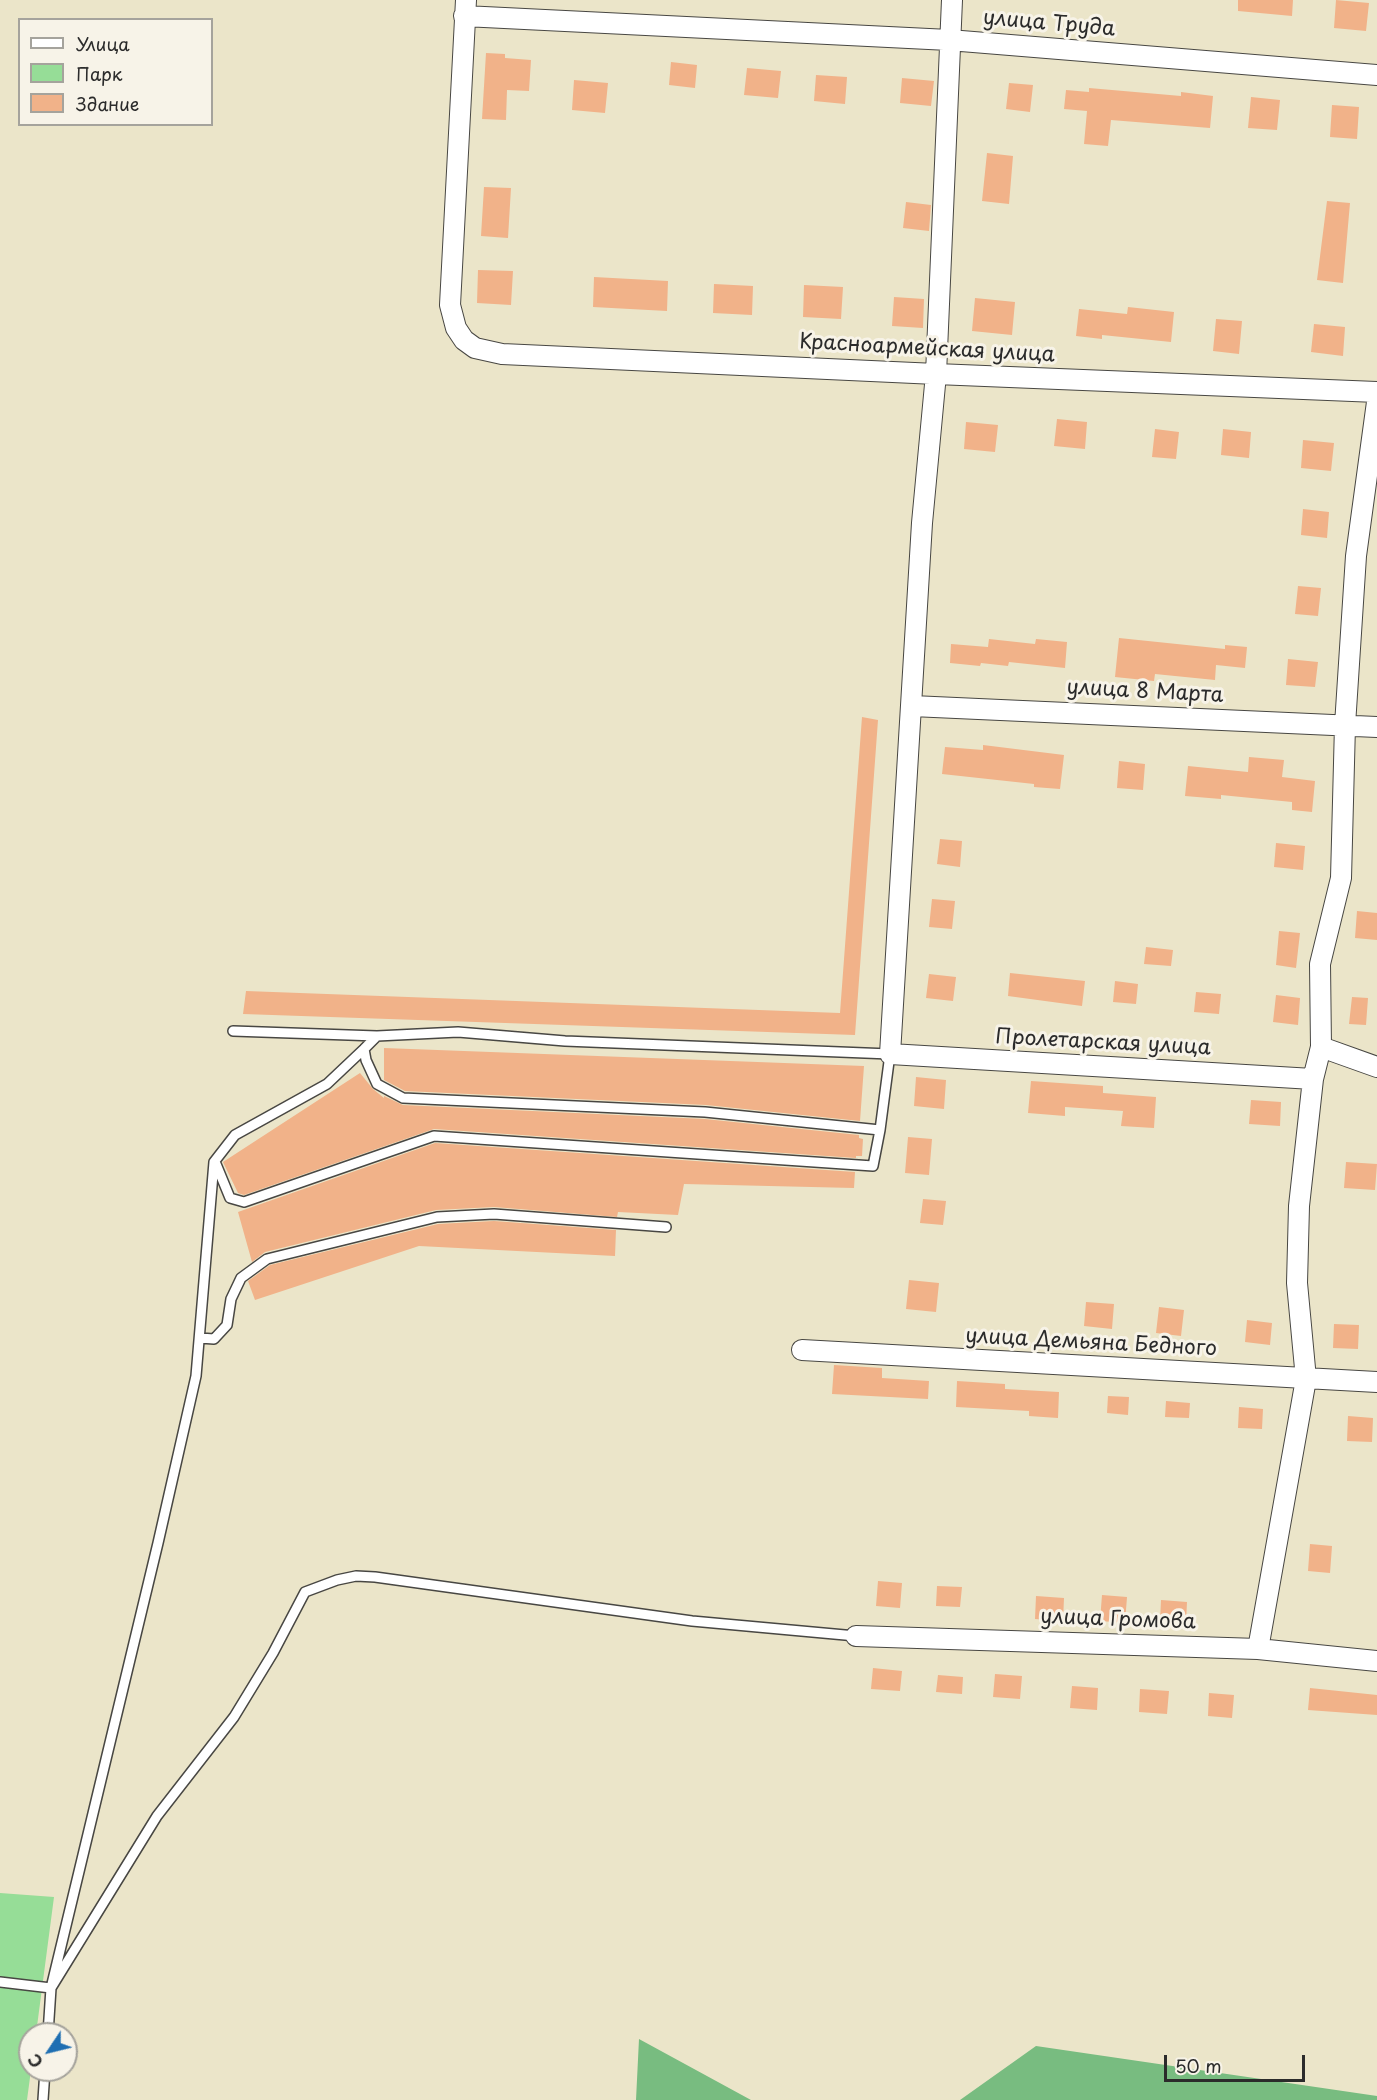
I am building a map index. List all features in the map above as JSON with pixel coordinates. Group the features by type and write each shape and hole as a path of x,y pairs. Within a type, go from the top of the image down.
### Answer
{"street":[{"path":"890,1054 922,523 936,374 952,0"},
{"name":"улица Труда","path":"465,8 949,40 1377,75"},
{"name":"Красноармейская улица","path":"465,8 450,305 456,328 464,340 475,348 502,354 1377,392"},
{"path":"1258,1649 1306,1379 1297,1283 1296,1245 1313,1079 1321,1047 1320,964 1341,878 1345,725 1356,556 1377,402"},
{"name":"улица 8 Марта","path":"912,706 1377,728"},
{"path":"1321,1047 1377,1067"},
{"name":"Пролетарская улица","path":"890,1054 1313,1079"},
{"name":"улица Демьяна Бедного","path":"802,1350 1377,1382"},
{"name":"улица Громова","path":"856,1636 1258,1649 1377,1661"}],"lane":[{"path":"214,1162 230,1198 244,1202 434,1136 873,1166 890,1054 565,1041 458,1032 377,1036 233,1031"},
{"path":"49,2022 51,1988 196,1376 214,1162 235,1135 327,1084 377,1036"},
{"path":"364,1049 366,1060 377,1084 403,1098 705,1112 880,1130"},
{"path":"200,1338 214,1339 227,1325 231,1299 241,1278 267,1259 437,1217 494,1214 666,1227"},
{"path":"51,1988 157,1816 234,1717 273,1653 305,1592 346,1578 375,1577 692,1621 856,1636"},
{"path":"0,1982 51,1988"},
{"path":"43,2100 44,2082"}],"green space":[{"path":"0,1893 54,1897 38,2022 18,2022 18,2082 29,2082 27,2100 0,2100"},
{"path":"639,2039 751,2100 636,2100"},
{"path":"1036,2046 1377,2096 1377,2100 960,2100"}],"building":[{"path":"1238,0 1293,0 1292,16 1238,11"},
{"path":"1336,0 1369,3 1366,31 1334,28"},
{"path":"486,53 505,54 505,58 531,60 529,91 507,90 506,120 482,119"},
{"path":"671,62 697,65 695,88 669,85"},
{"path":"747,68 781,71 778,98 744,95"},
{"path":"816,75 847,77 845,104 814,101"},
{"path":"902,78 934,81 931,106 900,103"},
{"path":"574,80 608,83 605,113 572,110"},
{"path":"1009,83 1033,85 1030,112 1006,109"},
{"path":"1089,88 1181,96 1181,92 1213,96 1210,128 1111,120 1108,146 1084,144 1087,111 1064,109 1066,90 1089,92"},
{"path":"1251,97 1280,100 1277,130 1248,128"},
{"path":"1332,105 1359,107 1357,139 1330,137"},
{"path":"987,153 1013,156 1009,204 982,201"},
{"path":"484,187 511,188 508,238 481,236"},
{"path":"1327,201 1350,203 1343,283 1317,280"},
{"path":"906,202 931,205 929,231 903,228"},
{"path":"478,270 513,271 511,305 477,303"},
{"path":"594,277 668,281 667,311 593,307"},
{"path":"714,284 753,286 752,315 713,313"},
{"path":"804,285 843,287 841,319 803,317"},
{"path":"894,297 924,299 923,328 892,326"},
{"path":"975,298 1015,302 1012,335 972,331"},
{"path":"1128,307 1174,312 1171,342 1102,335 1102,339 1076,336 1079,309 1127,314"},
{"path":"1216,319 1242,321 1239,354 1213,351"},
{"path":"1314,324 1345,327 1343,356 1311,352"},
{"path":"1057,419 1087,422 1085,449 1054,446"},
{"path":"966,422 998,425 995,452 964,449"},
{"path":"1155,429 1179,432 1176,459 1152,457"},
{"path":"1223,429 1251,432 1249,458 1221,455"},
{"path":"1303,440 1334,443 1331,471 1301,468"},
{"path":"1303,509 1329,512 1327,538 1301,535"},
{"path":"1298,586 1321,588 1318,616 1295,614"},
{"path":"1119,638 1225,649 1225,645 1247,647 1245,668 1216,665 1215,680 1155,674 1154,681 1115,677"},
{"path":"989,639 1035,644 1036,639 1067,642 1065,668 1009,662 1008,666 950,663 951,644 988,647"},
{"path":"1288,659 1318,662 1315,687 1286,685"},
{"path":"862,717 878,720 855,1035 243,1014 246,991 840,1013"},
{"path":"983,745 1064,755 1060,789 942,774 945,747 983,750"},
{"path":"1249,757 1284,760 1282,777 1315,781 1312,812 1292,810 1292,802 1221,795 1221,799 1185,796 1188,766 1248,772"},
{"path":"1119,761 1145,764 1143,790 1117,788"},
{"path":"940,839 962,841 960,867 937,864"},
{"path":"1276,843 1305,846 1303,870 1274,867"},
{"path":"932,899 955,901 952,929 929,927"},
{"path":"1357,911 1377,913 1377,940 1355,938"},
{"path":"1279,931 1300,933 1296,968 1276,965"},
{"path":"1146,947 1173,950 1171,966 1144,964"},
{"path":"1010,973 1085,981 1082,1006 1008,996"},
{"path":"929,974 956,977 953,1001 926,998"},
{"path":"1115,981 1138,984 1136,1004 1113,1002"},
{"path":"1196,992 1221,994 1219,1014 1194,1012"},
{"path":"1276,995 1300,998 1298,1025 1273,1022"},
{"path":"1352,997 1368,998 1366,1025 1349,1024"},
{"path":"384,1048 864,1066 860,1121 706,1105 405,1091 384,1080"},
{"path":"360,1073 384,1098 384,1096 403,1105 705,1119 859,1135 859,1138 863,1139 862,1156 856,1156 856,1158 434,1129 244,1195 238,1193 223,1162"},
{"path":"916,1077 946,1080 944,1109 914,1106"},
{"path":"1031,1081 1103,1086 1103,1093 1156,1097 1154,1128 1121,1126 1123,1111 1065,1107 1065,1116 1028,1113"},
{"path":"1251,1100 1281,1102 1280,1126 1249,1124"},
{"path":"908,1137 932,1139 929,1175 905,1173"},
{"path":"435,1143 855,1172 854,1188 684,1184 678,1215 618,1212 617,1217 494,1207 436,1210 265,1252 252,1262 238,1212"},
{"path":"1346,1162 1377,1164 1375,1190 1344,1188"},
{"path":"923,1199 946,1201 943,1225 920,1223"},
{"path":"494,1221 616,1230 615,1256 419,1246 255,1300 248,1281 270,1265 438,1224"},
{"path":"909,1280 939,1283 936,1312 906,1309"},
{"path":"1086,1302 1114,1304 1112,1329 1084,1326"},
{"path":"1159,1307 1184,1310 1181,1336 1156,1333"},
{"path":"1247,1320 1272,1323 1270,1345 1245,1342"},
{"path":"1334,1324 1359,1325 1358,1349 1333,1348"},
{"path":"834,1365 882,1368 882,1378 929,1381 928,1399 832,1394"},
{"path":"957,1381 1005,1384 1005,1389 1059,1392 1058,1418 1029,1416 1029,1411 956,1407"},
{"path":"1108,1396 1129,1397 1128,1415 1107,1413"},
{"path":"1166,1401 1190,1403 1189,1418 1165,1417"},
{"path":"1239,1407 1263,1409 1262,1429 1238,1428"},
{"path":"1348,1416 1373,1418 1372,1442 1347,1441"},
{"path":"1310,1544 1332,1546 1330,1573 1308,1571"},
{"path":"878,1581 902,1583 900,1608 876,1606"},
{"path":"937,1586 962,1587 960,1607 936,1606"},
{"path":"1102,1595 1127,1597 1125,1623 1100,1621"},
{"path":"1036,1596 1064,1598 1063,1621 1035,1619"},
{"path":"1161,1600 1187,1602 1186,1623 1160,1622"},
{"path":"873,1668 902,1671 900,1691 871,1689"},
{"path":"995,1674 1022,1676 1020,1699 993,1697"},
{"path":"938,1675 963,1677 962,1694 936,1692"},
{"path":"1072,1686 1098,1688 1097,1710 1070,1708"},
{"path":"1310,1688 1377,1695 1377,1715 1308,1710"},
{"path":"1140,1689 1169,1691 1167,1714 1139,1712"},
{"path":"1209,1693 1234,1695 1232,1718 1208,1716"}]}
